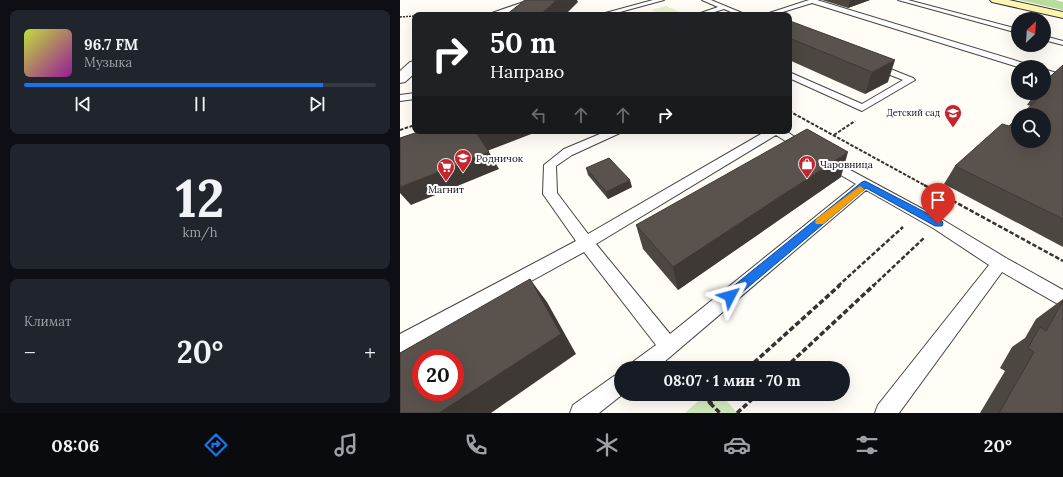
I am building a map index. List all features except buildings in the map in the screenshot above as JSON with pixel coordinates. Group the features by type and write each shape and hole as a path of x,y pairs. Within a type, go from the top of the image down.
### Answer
{"main road":[{"path":"995,0 1063,15"}],"street":[{"path":"504,12 538,0"},
{"path":"400,79 412,68"}],"lane":[{"path":"613,12 661,0"},
{"path":"705,0 736,12"},
{"path":"775,12 812,0 1011,62"},
{"path":"901,0 1011,29"},
{"path":"708,12 724,7"},
{"path":"1051,40 1063,43"},
{"path":"792,76 862,108 910,80 868,63"},
{"path":"1051,74 1063,78"},
{"path":"400,98 412,96"},
{"path":"609,134 568,152 550,165 550,194 586,243 669,347"},
{"path":"400,344 586,243 769,134"},
{"path":"783,134 865,184 938,224 1000,263 1063,299"},
{"path":"650,361 865,184"},
{"path":"886,413 1000,263"},
{"path":"581,413 614,388"}],"path":[{"path":"400,17 412,16"},
{"path":"834,135 861,118 862,108"},
{"path":"792,113 1063,261"},
{"path":"400,130 412,126"},
{"path":"756,361 918,213"},
{"path":"792,361 938,224"},
{"path":"737,413 750,401"},
{"path":"710,403 720,413"}],"green space":[{"path":"1019,0 1055,0 1063,2 1063,10"},
{"path":"666,6 680,12 656,12 651,10"},
{"path":"698,401 727,401 737,413 685,413"}],"slow traffic":[{"path":"820,222 860,189"}],"place":[{"name":"Детский сад","path":"953,128"},
{"name":"Родничок","path":"463,173"},
{"name":"Чаровница","path":"807,179"},
{"name":"Магнит","path":"446,182"}],"route":[{"path":"730,296 865,184 938,224"}]}
